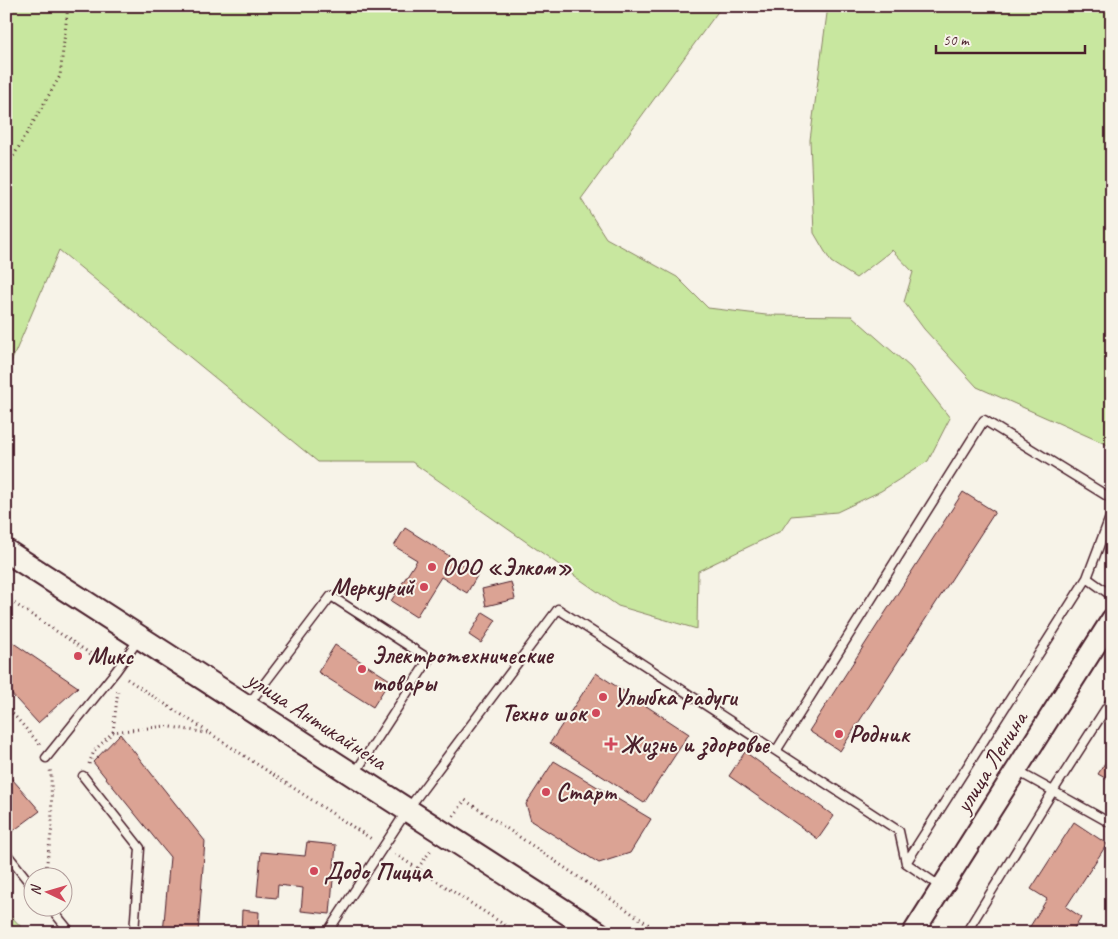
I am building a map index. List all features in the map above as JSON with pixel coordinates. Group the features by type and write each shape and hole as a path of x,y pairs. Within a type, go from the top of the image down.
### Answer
{"main road":[{"name":"улица Антикайнена","path":"6,551 598,933"}],"street":[{"name":"улица Ленина","path":"913,933 1112,619"}],"lane":[{"path":"776,751 984,420 1112,499"},
{"path":"906,864 1087,578 1112,512"},
{"path":"1087,578 1112,596"},
{"path":"247,706 331,596 429,659 354,775"},
{"path":"327,933 408,809 558,609 899,831 906,864 942,888"},
{"path":"46,758 118,672 140,637"},
{"path":"966,933 1112,699"},
{"path":"1015,770 1112,824"},
{"path":"83,776 140,848 134,933"},
{"path":"6,853 22,873"},
{"path":"58,916 71,933"}],"path":[{"path":"6,168 60,76 68,6"},
{"path":"6,598 210,734 517,933"},
{"path":"113,732 118,672"},
{"path":"6,706 42,746 51,775 52,828 46,866"},
{"path":"88,768 94,751 113,732 166,726 210,734"},
{"path":"465,800 661,933"}],"green space":[{"path":"6,6 722,6 581,199 606,238 677,277 708,308 766,315 852,316 910,367 950,418 928,461 881,491 837,512 791,516 781,531 698,571 697,629 618,606 412,462 318,462 59,250 6,374"},
{"path":"828,6 1112,6 1112,443 1110,446 977,387 924,329 904,302 913,272 892,250 856,278 831,262 814,233 810,140"},
{"path":"6,911 27,933 6,933"}],"building":[{"path":"963,492 995,512 840,751 809,731"},
{"path":"405,528 478,574 467,593 441,577 416,617 391,601 417,560 394,546"},
{"path":"511,582 515,599 486,606 482,589"},
{"path":"483,612 496,620 481,643 469,635"},
{"path":"6,638 78,687 38,723 6,688"},
{"path":"335,645 390,680 373,707 318,672"},
{"path":"596,673 689,734 644,803 550,743"},
{"path":"120,734 205,841 198,933 163,933 170,857 93,762"},
{"path":"745,752 834,816 818,839 729,776"},
{"path":"1112,752 1112,782 1098,774"},
{"path":"554,761 651,819 630,853 599,863 531,821 526,804"},
{"path":"6,772 40,811 9,834 6,831"},
{"path":"1074,822 1107,844 1066,907 1081,917 1071,933 1026,933 1047,899 1031,889"},
{"path":"307,842 336,845 330,914 301,911 303,888 278,885 277,898 257,896 261,852 305,856"},
{"path":"242,910 259,912 258,933 241,933"}],"place":[{"name":"ООО «Элком»","path":"432,567"},
{"name":"Меркурий","path":"424,587"},
{"name":"Микс","path":"78,656"},
{"name":"Электротехнические товары","path":"362,669"},
{"name":"Улыбка радуги","path":"603,697"},
{"name":"Техно шок","path":"596,713"},
{"name":"Родник","path":"839,734"},
{"name":"Жизнь и здоровье","path":"611,744"},
{"name":"Старт","path":"546,792"},
{"name":"Додо Пицца","path":"314,871"}]}
